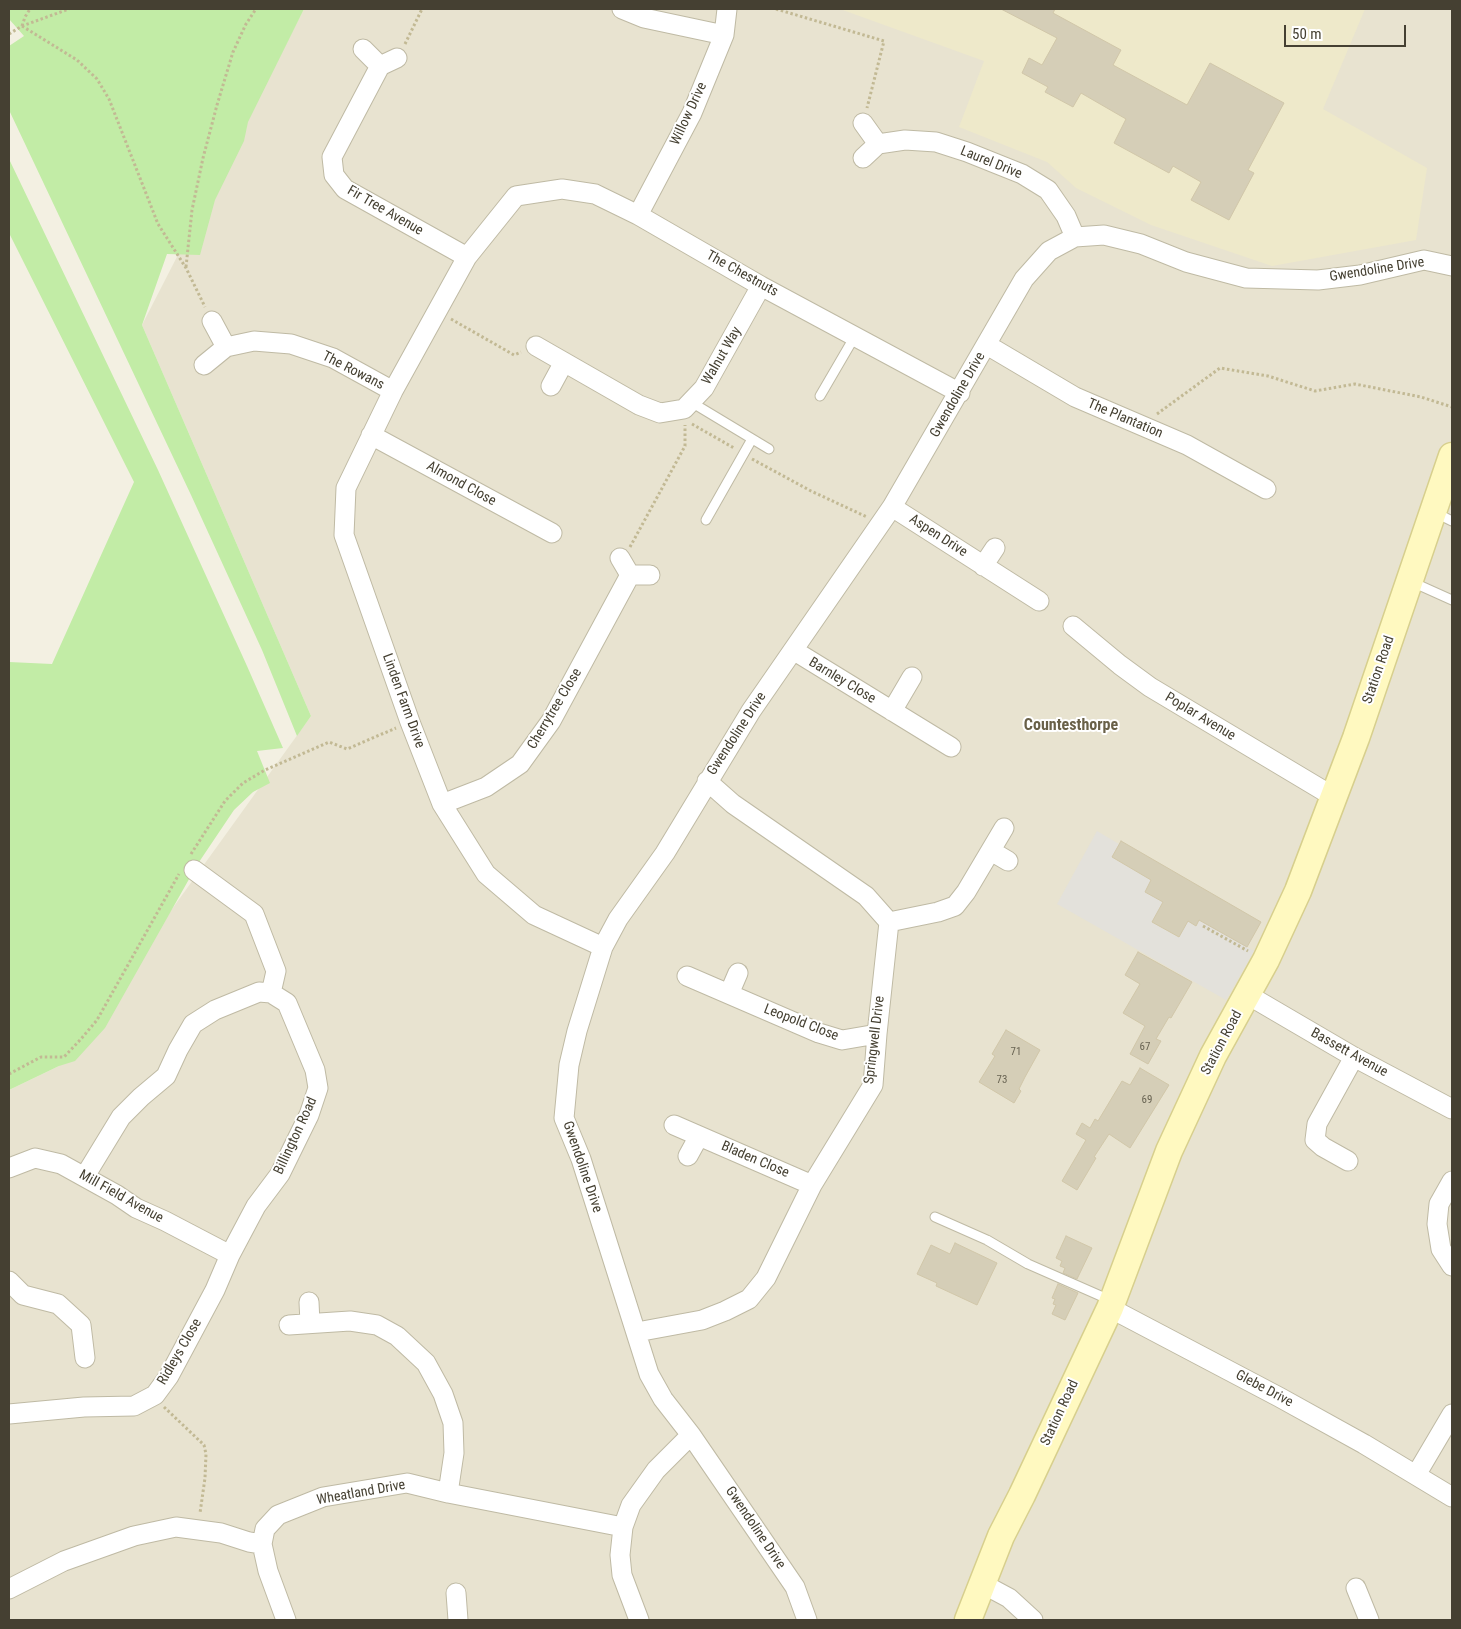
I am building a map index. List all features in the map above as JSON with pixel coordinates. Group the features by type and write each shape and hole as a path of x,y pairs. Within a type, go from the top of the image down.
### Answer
{"street":[{"path":"622,9 644,18 724,35"},
{"name":"Willow Drive","path":"638,215 692,112 724,35 727,9"},
{"path":"363,49 380,66 397,58"},
{"name":"Fir Tree Avenue","path":"380,66 332,157 334,175 344,189 467,257"},
{"path":"863,123 878,144 863,158"},
{"name":"Laurel Drive","path":"878,144 905,140 936,142 1022,174 1048,190 1066,216 1075,237"},
{"name":"The Chestnuts","path":"516,196 562,188 595,194 638,215 761,286 960,393"},
{"name":"Linden Farm Drive","path":"516,196 467,257 393,391 346,488 344,535 410,722 442,804 486,874 534,916 603,947"},
{"name":"Gwendoline Drive","path":"807,1620 795,1587 692,1435 663,1399 649,1374 581,1159 564,1118 569,1065 577,1030 603,947 618,919 665,854 707,781 751,711 892,507 960,393 1024,278 1049,251 1075,237 1104,235 1141,244 1186,262 1246,278 1318,280 1360,275 1424,260 1452,266"},
{"name":"Walnut Way","path":"536,346 639,405 660,413 684,409 704,388 761,286"},
{"path":"212,321 226,347"},
{"name":"The Rowans","path":"204,365 226,347 254,342 291,344 333,358 393,391"},
{"name":"The Plantation","path":"987,345 1074,397 1187,445 1266,489"},
{"path":"551,386 564,362"},
{"name":"Almond Close","path":"371,435 552,533"},
{"name":"Station Road","path":"968,1620 1001,1536 1111,1305 1169,1151 1213,1056 1266,960 1298,890 1356,738 1410,581 1443,516 1452,456"},
{"name":"Aspen Drive","path":"892,507 1039,601"},
{"path":"983,566 995,548"},
{"path":"620,558 630,575 650,575"},
{"name":"Cherrytree Close","path":"442,804 486,787 520,764 551,721 630,575"},
{"name":"Poplar Avenue","path":"1073,626 1150,687 1334,797"},
{"name":"Barnley Close","path":"793,650 951,747"},
{"path":"892,711 912,677"},
{"path":"707,781 734,804 866,896 889,922 938,912 955,906 966,892 1004,828"},
{"path":"990,851 1008,861"},
{"path":"85,1176 122,1117 141,1097 166,1076 193,1024 215,1010 259,992 270,994 276,971 254,914 187,866"},
{"name":"Springwell Drive","path":"637,1332 702,1320 725,1311 749,1298 766,1278 812,1185 873,1085 876,1034 889,922"},
{"path":"729,994 738,973"},
{"name":"Leopold Close","path":"686,976 819,1033 842,1040 876,1034"},
{"name":"Billington Road","path":"230,1255 256,1206 280,1174 309,1115 318,1088 315,1070 286,1003 270,994"},
{"name":"Bassett Avenue","path":"1248,995 1354,1057 1452,1109"},
{"path":"1348,1161 1323,1147 1315,1140 1317,1124 1354,1057"},
{"name":"Bladen Close","path":"674,1125 812,1185"},
{"path":"688,1156 699,1136"},
{"name":"Mill Field Avenue","path":"9,1168 35,1158 61,1164 85,1176 136,1208 230,1255"},
{"path":"1452,1181 1439,1204 1437,1224 1441,1249 1452,1266"},
{"name":"Ridleys Close","path":"9,1414 84,1407 134,1406 155,1395 173,1368 230,1255"},
{"path":"9,1281 23,1294 58,1304 81,1324 85,1358"},
{"path":"309,1302 310,1323"},
{"name":"Glebe Drive","path":"1111,1305 1364,1444 1452,1497"},
{"path":"289,1325 350,1321 376,1325 397,1336 426,1363 443,1394 453,1423 454,1453 448,1493"},
{"path":"1416,1475 1452,1414"},
{"path":"639,1620 622,1576 620,1555 623,1527 631,1505 656,1470 692,1435"},
{"name":"Wheatland Drive","path":"262,1544 265,1529 278,1515 323,1497 407,1483 448,1493 623,1527"},
{"path":"9,1589 64,1561 134,1536 176,1527 198,1528 262,1544 268,1571 286,1620"},
{"path":"981,1583 1009,1598 1033,1620"},
{"path":"1356,1588 1369,1620"},
{"path":"456,1594 458,1620"}],"lane":[{"path":"820,396 855,336"},
{"path":"691,402 769,449"},
{"path":"706,520 752,439"},
{"path":"1410,581 1452,600"},
{"path":"935,1217 987,1240 1028,1264 1111,1305"}],"path":[{"path":"22,26 30,9"},
{"path":"9,34 22,26 69,9"},
{"path":"186,268 192,210 217,105 233,52 246,24 256,9"},
{"path":"397,58 422,9"},
{"path":"776,9 884,41 863,123"},
{"path":"22,26 77,60 97,79 109,99 158,224 186,268 212,321"},
{"path":"437,311 514,356 536,346"},
{"path":"1141,426 1220,368 1268,376 1315,391 1355,384 1421,397 1452,406"},
{"path":"620,558 628,553 685,446 685,420 812,491 881,524"},
{"path":"9,1074 41,1057 64,1056 97,1020 225,801 243,783 265,770 329,742 347,749 410,722"},
{"path":"1203,926 1266,960"},
{"path":"155,1395 165,1408 204,1445 206,1454 205,1478 198,1528"}],"shaded area":[{"path":"304,9 1452,9 1452,1620 9,1620 9,1090 59,1066 311,716 142,325"},
{"path":"840,9 1365,9 1323,109 1427,168 1416,240 1272,266 1151,225 1076,188 1047,162 959,127 984,61"},
{"path":"1097,831 1119,844 1112,857 1151,880 1145,892 1163,902 1152,922 1178,937 1188,921 1196,926 1199,920 1254,951 1226,1000 1057,904"}],"green space":[{"path":"9,9 304,9 248,122 244,141 215,200 200,255 167,254 142,325 311,716 297,736 262,650 191,495 9,110 9,46 24,36 9,19"},
{"path":"9,159 158,470 283,748 257,751 270,783 253,792 234,810 197,865 105,1028 75,1061 59,1066 9,1090 9,662 52,664 134,482 9,233"}],"building":[{"path":"1001,9 1055,9 1053,13 1121,50 1113,65 1187,105 1210,63 1284,103 1248,170 1254,173 1229,220 1191,200 1201,182 1173,166 1169,173 1114,143 1126,119 1081,93 1073,107 1045,92 1048,87 1022,73 1029,58 1042,65 1057,38"},
{"path":"1121,841 1261,922 1247,947 1199,920 1196,926 1188,921 1179,937 1152,922 1163,902 1145,892 1151,880 1112,857"},
{"path":"1138,952 1192,982 1156,1039 1161,1041 1148,1064 1130,1054 1145,1026 1123,1013 1140,984 1125,975"},
{"path":"1006,1030 1040,1050 1019,1089 1021,1091 1014,1103 979,1082 995,1056 992,1054"},
{"path":"1140,1068 1169,1085 1130,1148 1109,1134 1094,1157 1096,1158 1077,1190 1062,1181 1086,1140 1076,1134 1082,1123 1090,1128 1095,1119 1098,1121 1122,1081 1130,1085"},
{"path":"1066,1236 1092,1248 1077,1279 1063,1273 1065,1268 1060,1266 1062,1261 1056,1258"},
{"path":"955,1243 997,1263 977,1305 936,1286 937,1283 917,1274 931,1245 950,1254"},
{"path":"1058,1284 1078,1293 1065,1320 1052,1314 1056,1305 1053,1304 1055,1299 1052,1298"}],"district":[{"name":"Countesthorpe","path":"1071,726"}]}
